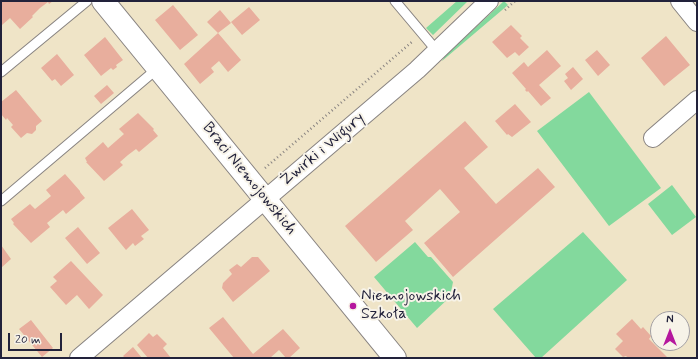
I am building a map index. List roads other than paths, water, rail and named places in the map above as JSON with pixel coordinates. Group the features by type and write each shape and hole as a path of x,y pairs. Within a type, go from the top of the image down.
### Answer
{"street":[{"name":"Braci Niemojowskich","path":"103,1 395,358"},
{"name":"Żwirki i Wigury","path":"79,358 437,51 489,1"},
{"path":"680,1 697,22"},
{"path":"653,138 697,100"}],"lane":[{"path":"1,72 86,1"},
{"path":"395,1 437,51"},
{"path":"1,201 158,68"}],"place":[{"name":"Niemojowskich Szkoła","path":"353,306"}]}
